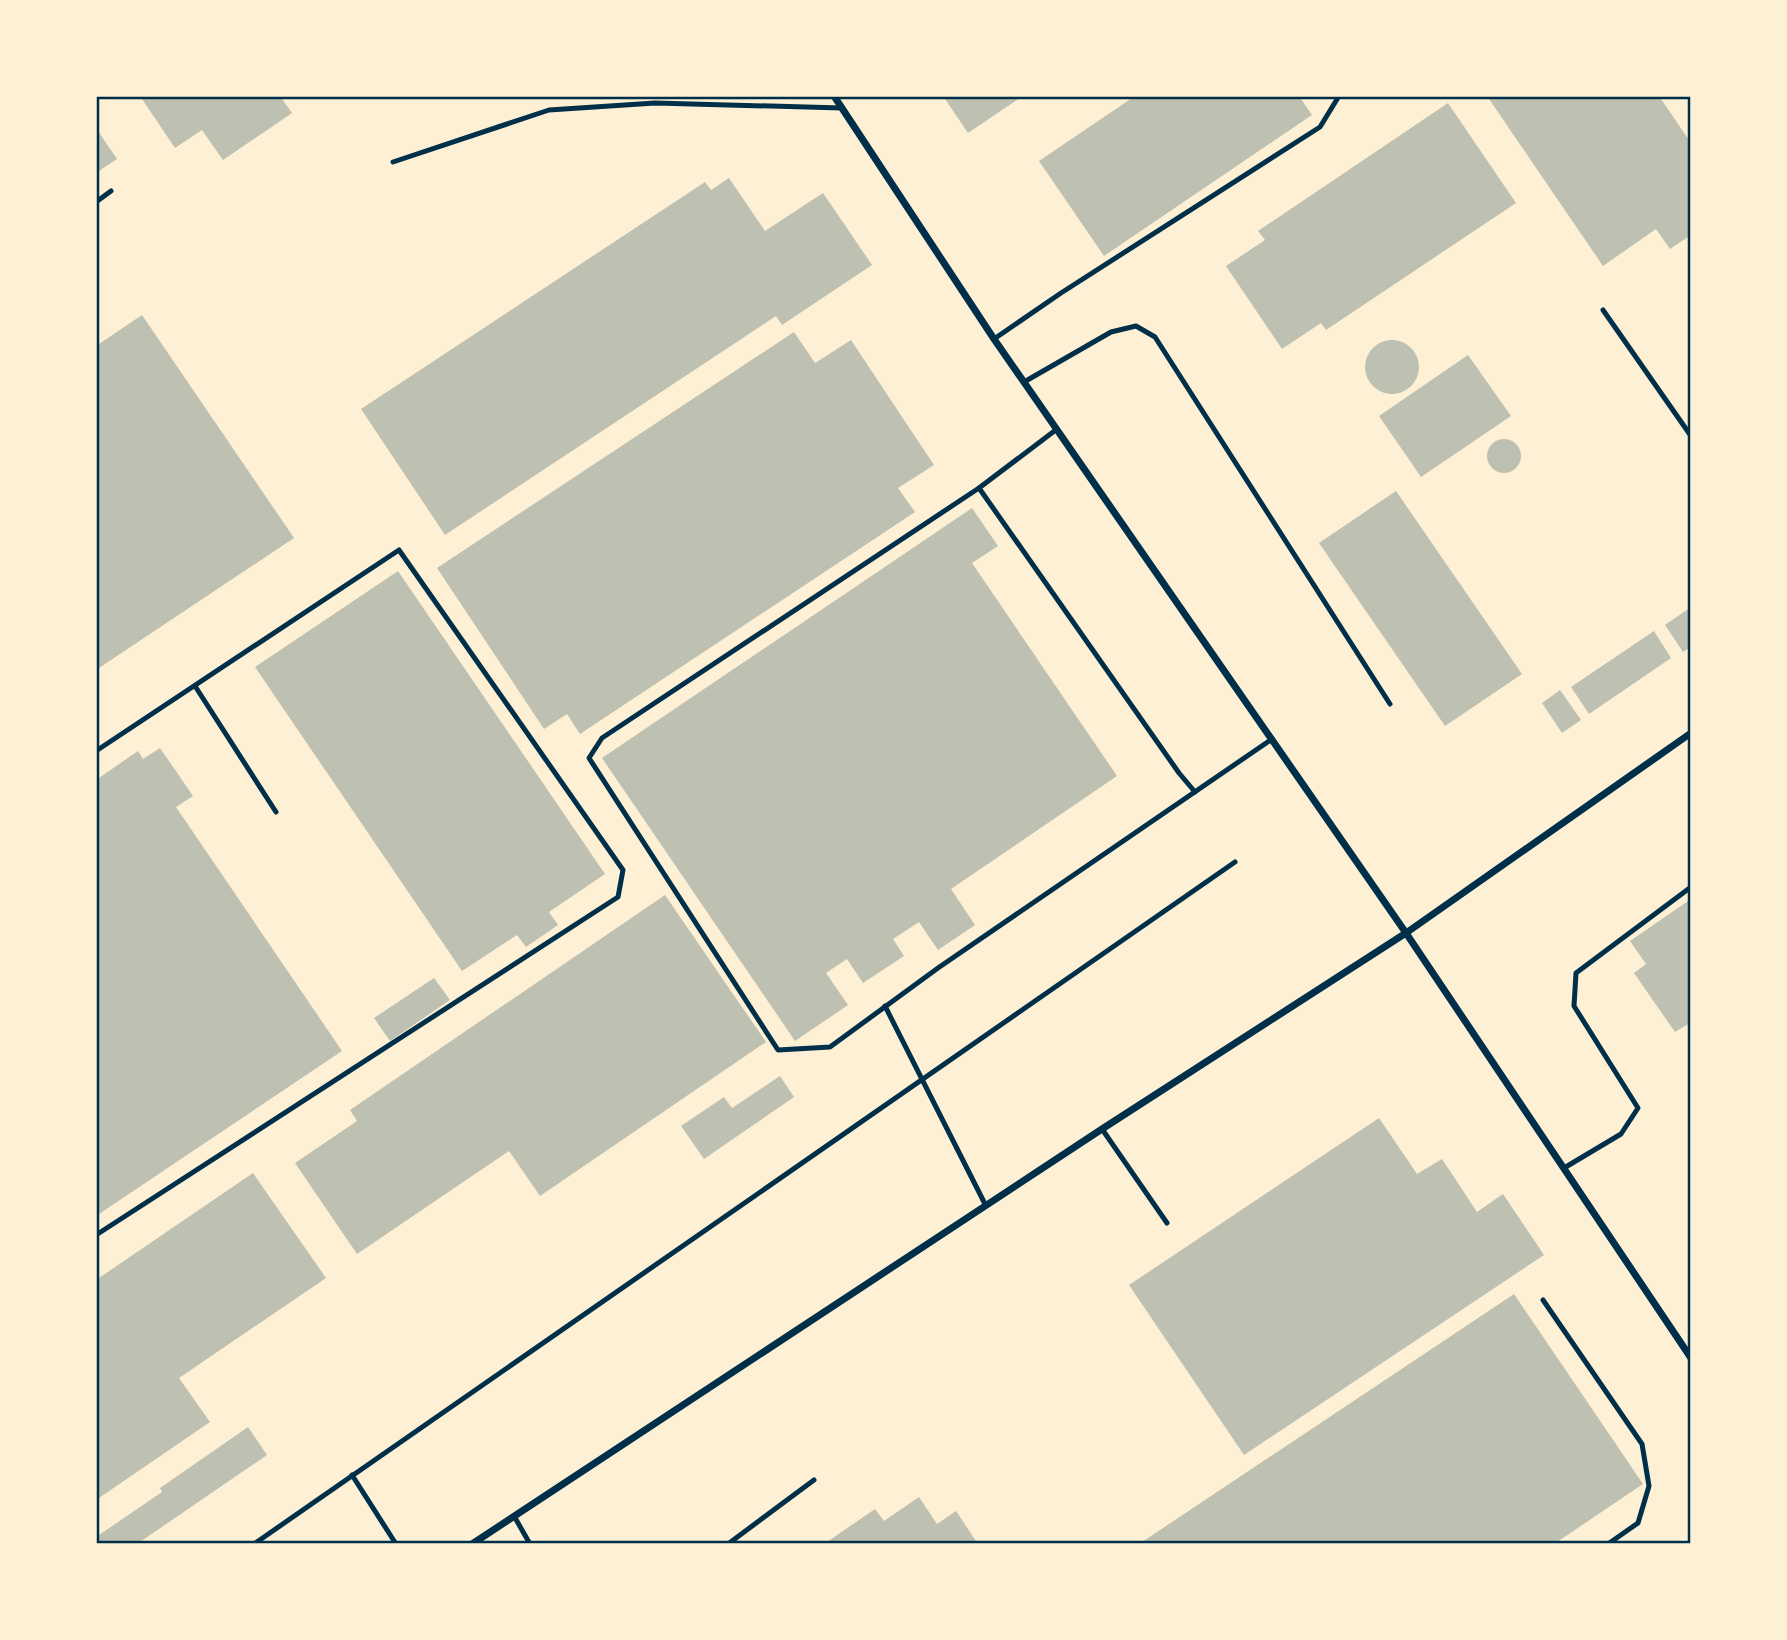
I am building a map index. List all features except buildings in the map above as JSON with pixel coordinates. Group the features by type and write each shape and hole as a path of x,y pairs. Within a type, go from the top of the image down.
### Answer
{"street":[{"path":"834,96 993,339 1406,933 1691,1358"},
{"path":"472,1544 1102,1129 1406,933 1691,733"}],"lane":[{"path":"993,339 1320,127 1339,96"},
{"path":"393,162 549,110 655,103 842,108"},
{"path":"96,202 111,191"},
{"path":"1602,310 1691,436"},
{"path":"1024,382 1111,332 1136,326 1155,337 1390,704"},
{"path":"1057,429 979,488 602,738 589,758 778,1050 830,1047 885,1006 1272,739"},
{"path":"979,488 1195,792"},
{"path":"96,751 399,550 623,870 618,897 96,1235"},
{"path":"195,686 276,812"},
{"path":"254,1544 1234,862"},
{"path":"1564,1168 1620,1134 1638,1108 1574,1006 1576,972 1691,887"},
{"path":"885,1006 986,1206"},
{"path":"1102,1129 1167,1223"},
{"path":"1543,1300 1642,1444 1649,1486 1638,1523 1608,1544"},
{"path":"352,1475 396,1544"},
{"path":"728,1544 814,1480"},
{"path":"514,1516 530,1544"}]}
